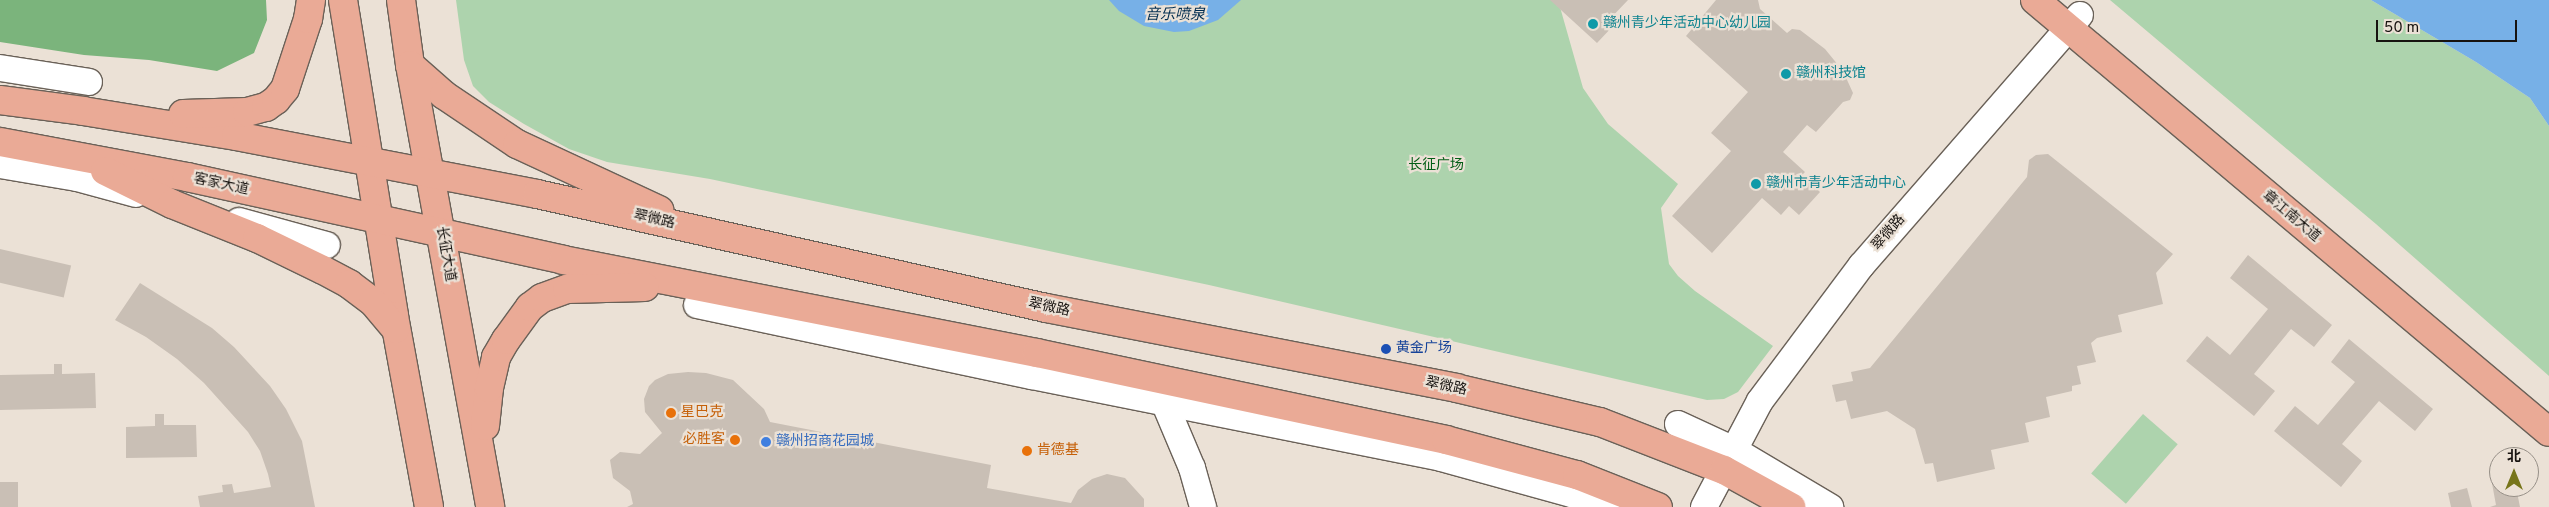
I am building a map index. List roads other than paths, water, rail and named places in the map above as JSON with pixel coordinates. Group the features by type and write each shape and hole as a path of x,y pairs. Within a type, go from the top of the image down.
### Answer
{"main road":[{"path":"83,111 210,114 247,112 266,107 276,100 285,89 308,19 311,0"},
{"path":"343,0 378,220 429,507"},
{"name":"长征大道","path":"401,0 410,65 490,507"},
{"name":"章江南大道","path":"2035,0 2071,15 2549,411"},
{"name":"章江南大道","path":"2071,15 2549,432"},
{"path":"410,65 460,106 517,144 592,177 698,230"},
{"path":"0,100 83,111 236,136 369,161"},
{"name":"客家大道","path":"0,142 70,154 441,233"},
{"path":"70,154 172,204 257,238 349,284 374,302 397,329"},
{"name":"翠微路","path":"369,161 567,200 1046,308 1456,388 1600,422 1729,460"},
{"path":"441,233 563,260 696,295 1154,377 1446,440 1577,475 1658,507"},
{"path":"482,459 488,388 496,357 530,307 542,298 566,290 696,295"},
{"path":"1729,460 1790,507"}],"street":[{"name":"翠微路","path":"1704,507 1760,401 1861,266 2071,15"},
{"path":"0,68 89,82"},
{"path":"0,165 77,178 326,245"},
{"path":"696,295 1163,402 1441,458 1572,494 1607,507"},
{"path":"1154,377 1192,468 1203,507"},
{"path":"1678,424 1729,460 1830,507"}],"water":[{"name":"音乐喷泉","path":"1109,0 1241,0 1218,20 1189,31 1174,32 1144,26 1119,11"},
{"path":"2371,0 2549,0 2549,126 2530,98 2476,62"}],"place":[{"name":"赣州青少年活动中心幼儿园","path":"1593,24"},
{"name":"赣州科技馆","path":"1786,74"},
{"name":"赣州市青少年活动中心","path":"1756,184"},
{"name":"黄金广场","path":"1386,349"},
{"name":"星巴克","path":"671,413"},
{"name":"必胜客","path":"735,440"},
{"name":"赣州招商花园城","path":"766,442"},
{"name":"肯德基","path":"1027,451"}],"park label":[{"name":"长征广场","path":"1436,166"}]}
